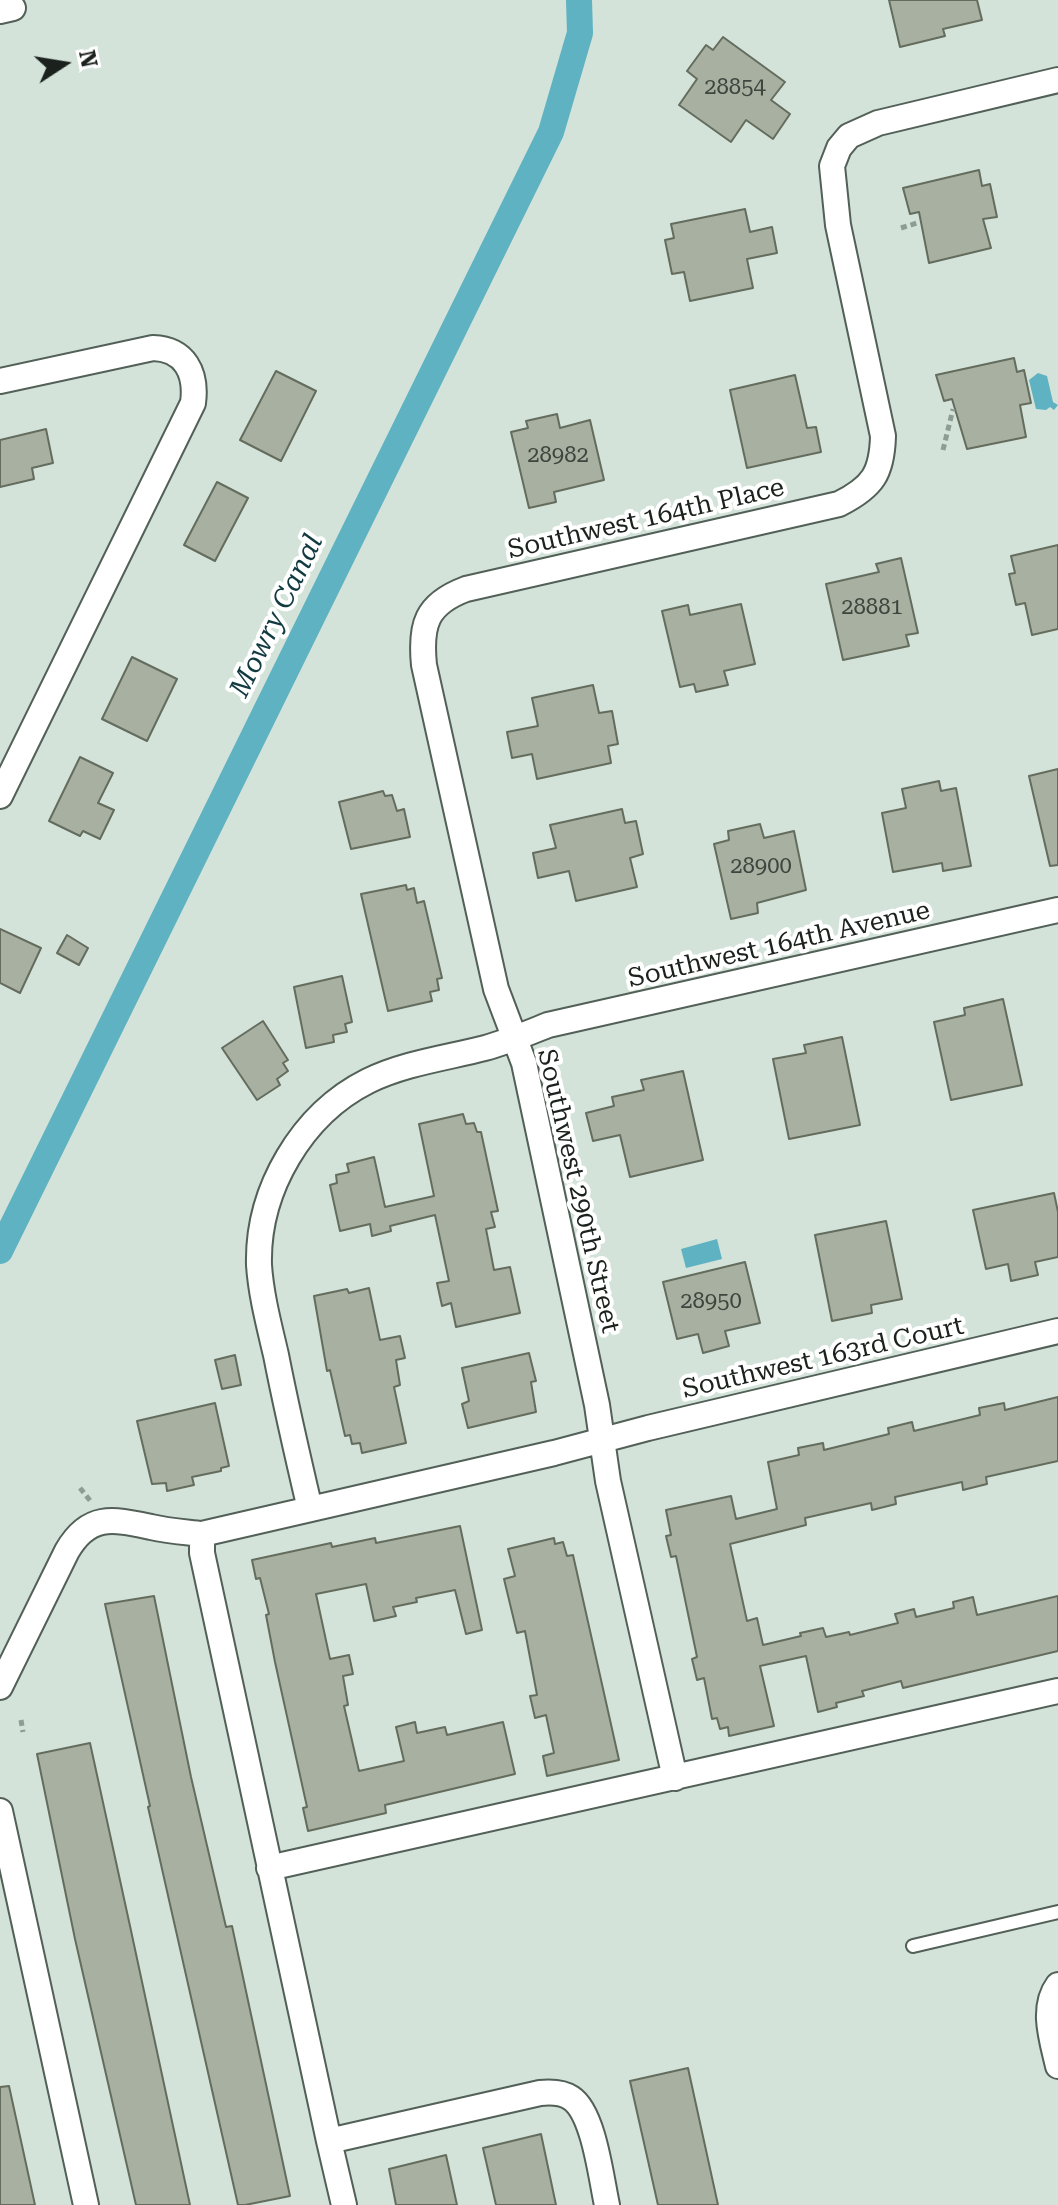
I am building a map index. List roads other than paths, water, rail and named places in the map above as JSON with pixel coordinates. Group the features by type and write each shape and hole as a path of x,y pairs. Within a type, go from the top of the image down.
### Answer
{"street":[{"name":"Southwest 164th Place","path":"427,619 448,596 466,589 839,504 866,487 878,474 883,458 881,418 838,225 832,166 839,148 849,136 898,117 1058,80"},
{"path":"0,381 153,348 174,352 185,360 194,381 193,403 0,796"},
{"name":"Southwest 290th Street","path":"427,619 423,636 424,665 496,989 524,1063 531,1094 597,1405 608,1481 675,1778"},
{"name":"Southwest 164th Avenue","path":"310,1509 261,1281 260,1244 273,1189 290,1155 308,1127 329,1106 356,1087 399,1069 489,1047 548,1025 1058,910"},
{"name":"Southwest 163rd Court","path":"0,1687 67,1551 76,1536 89,1525 124,1520 152,1528 202,1534 554,1453 601,1439 1058,1331"},
{"path":"202,1534 202,1553 344,2205"},
{"path":"269,1868 1058,1691"},
{"path":"2,1826 86,2205"},
{"path":"1058,1985 1049,2006 1058,2066"},
{"path":"329,2141 555,2092 569,2097 580,2106 587,2121 607,2205"}],"lane":[{"path":"913,1946 1058,1912"}],"water":[{"path":"1038,373 1047,376 1053,402 1058,405 1054,410 1050,407 1046,410 1036,409 1029,380"},
{"path":"717,1239 722,1259 686,1268 681,1249"}],"waterway":[{"name":"Mowry Canal","path":"0,1251 551,132 580,33 579,0"}]}
